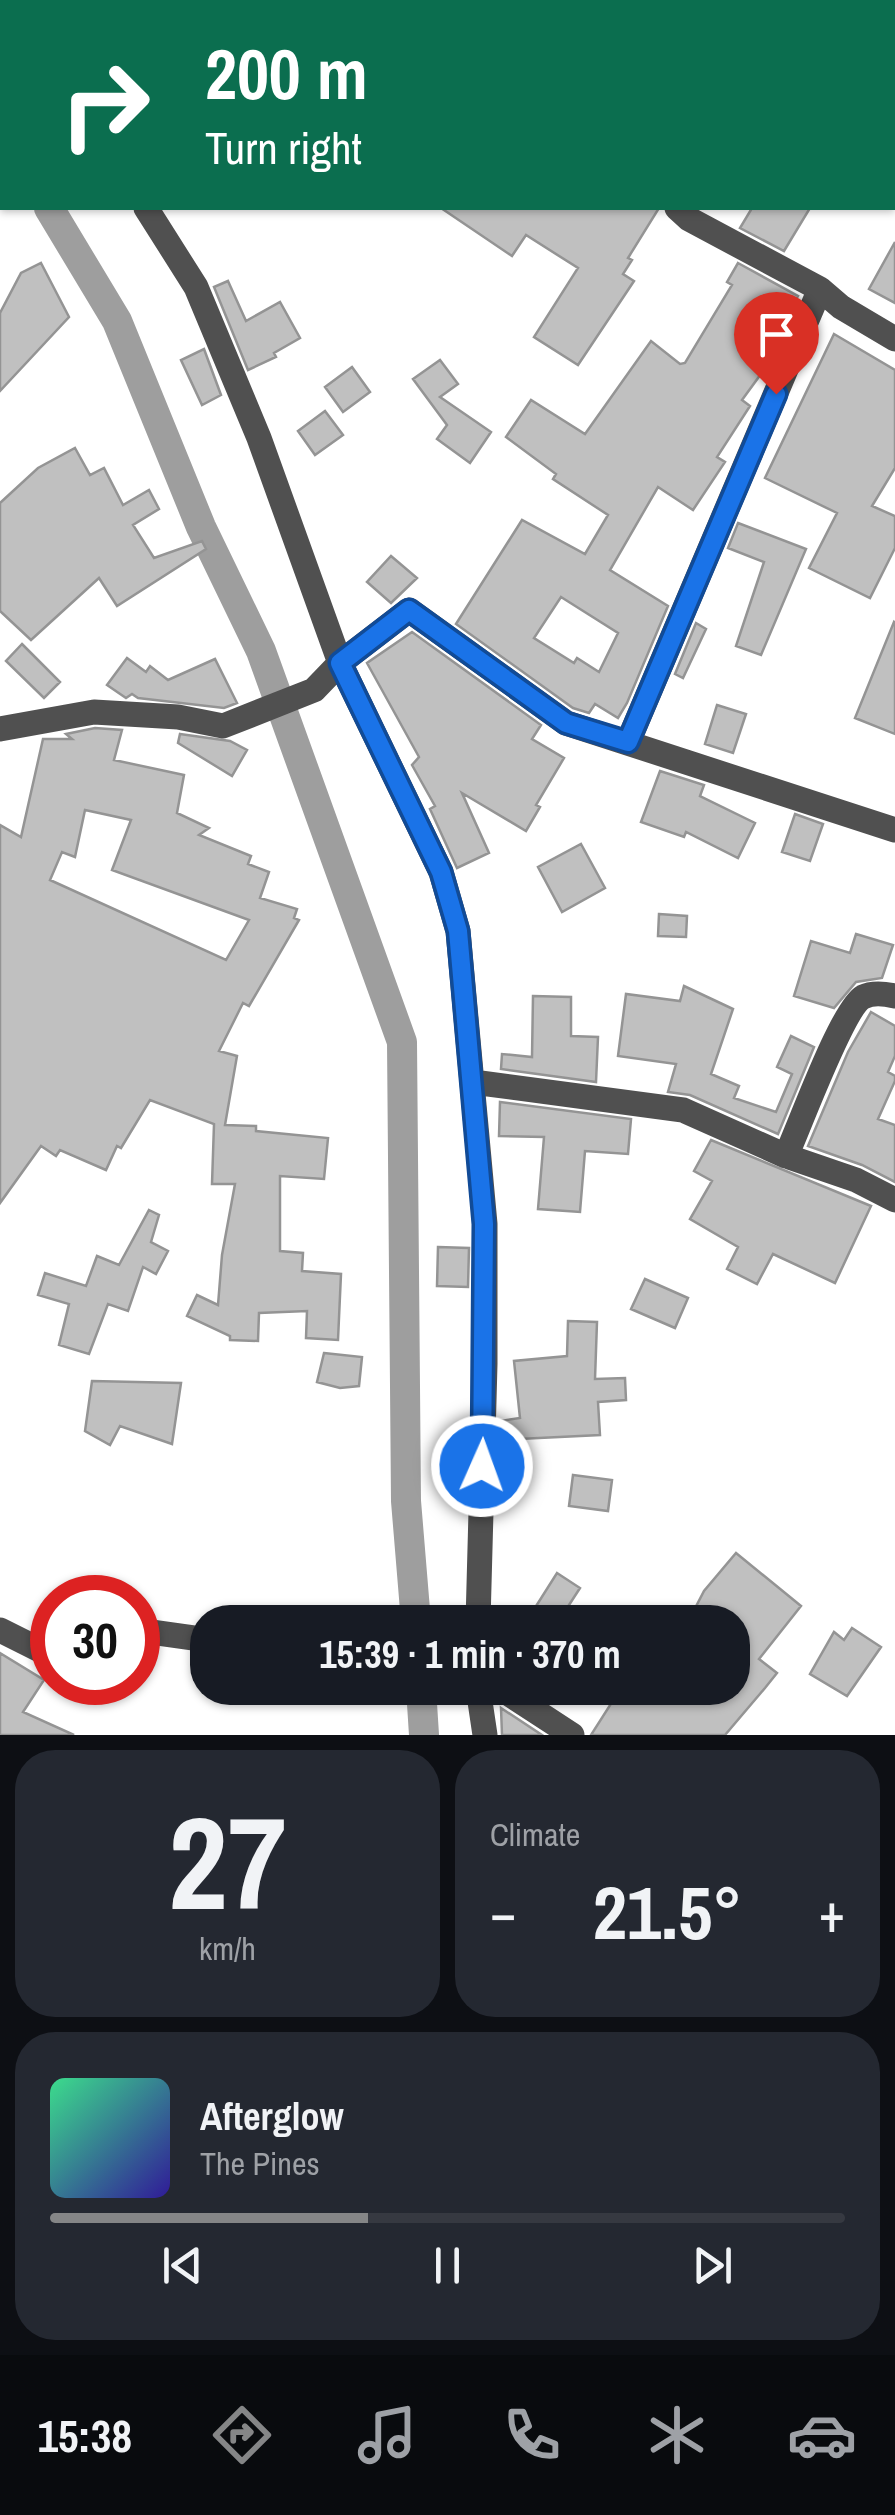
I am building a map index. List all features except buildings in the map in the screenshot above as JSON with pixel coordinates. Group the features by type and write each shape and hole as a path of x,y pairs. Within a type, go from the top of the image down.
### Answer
{"street":[{"path":"147,210 196,288 259,438 340,663 441,872 458,931 485,1242 486,1364 479,1605"},
{"path":"679,210 689,219 820,289 842,307 895,338"},
{"path":"628,742 820,289"},
{"path":"0,729 94,712 178,718 223,726 314,690 340,663 409,610 566,723 895,830"},
{"path":"786,1156 846,1017 863,998 895,996"},
{"path":"473,1082 683,1110 786,1156 856,1180 895,1200"},
{"path":"0,1630 30,1645"},
{"path":"160,1633 190,1637"},
{"path":"480,1705 484,1735"},
{"path":"526,1705 572,1735"}],"waterway":[{"path":"50,210 117,321 201,527 261,651 402,1042 406,1501 415,1605"},
{"path":"422,1705 424,1735"}],"route":[{"path":"482,1466 486,1364 484,1224 458,931 441,872 340,663 409,610 566,723 628,742 776,394"}]}
